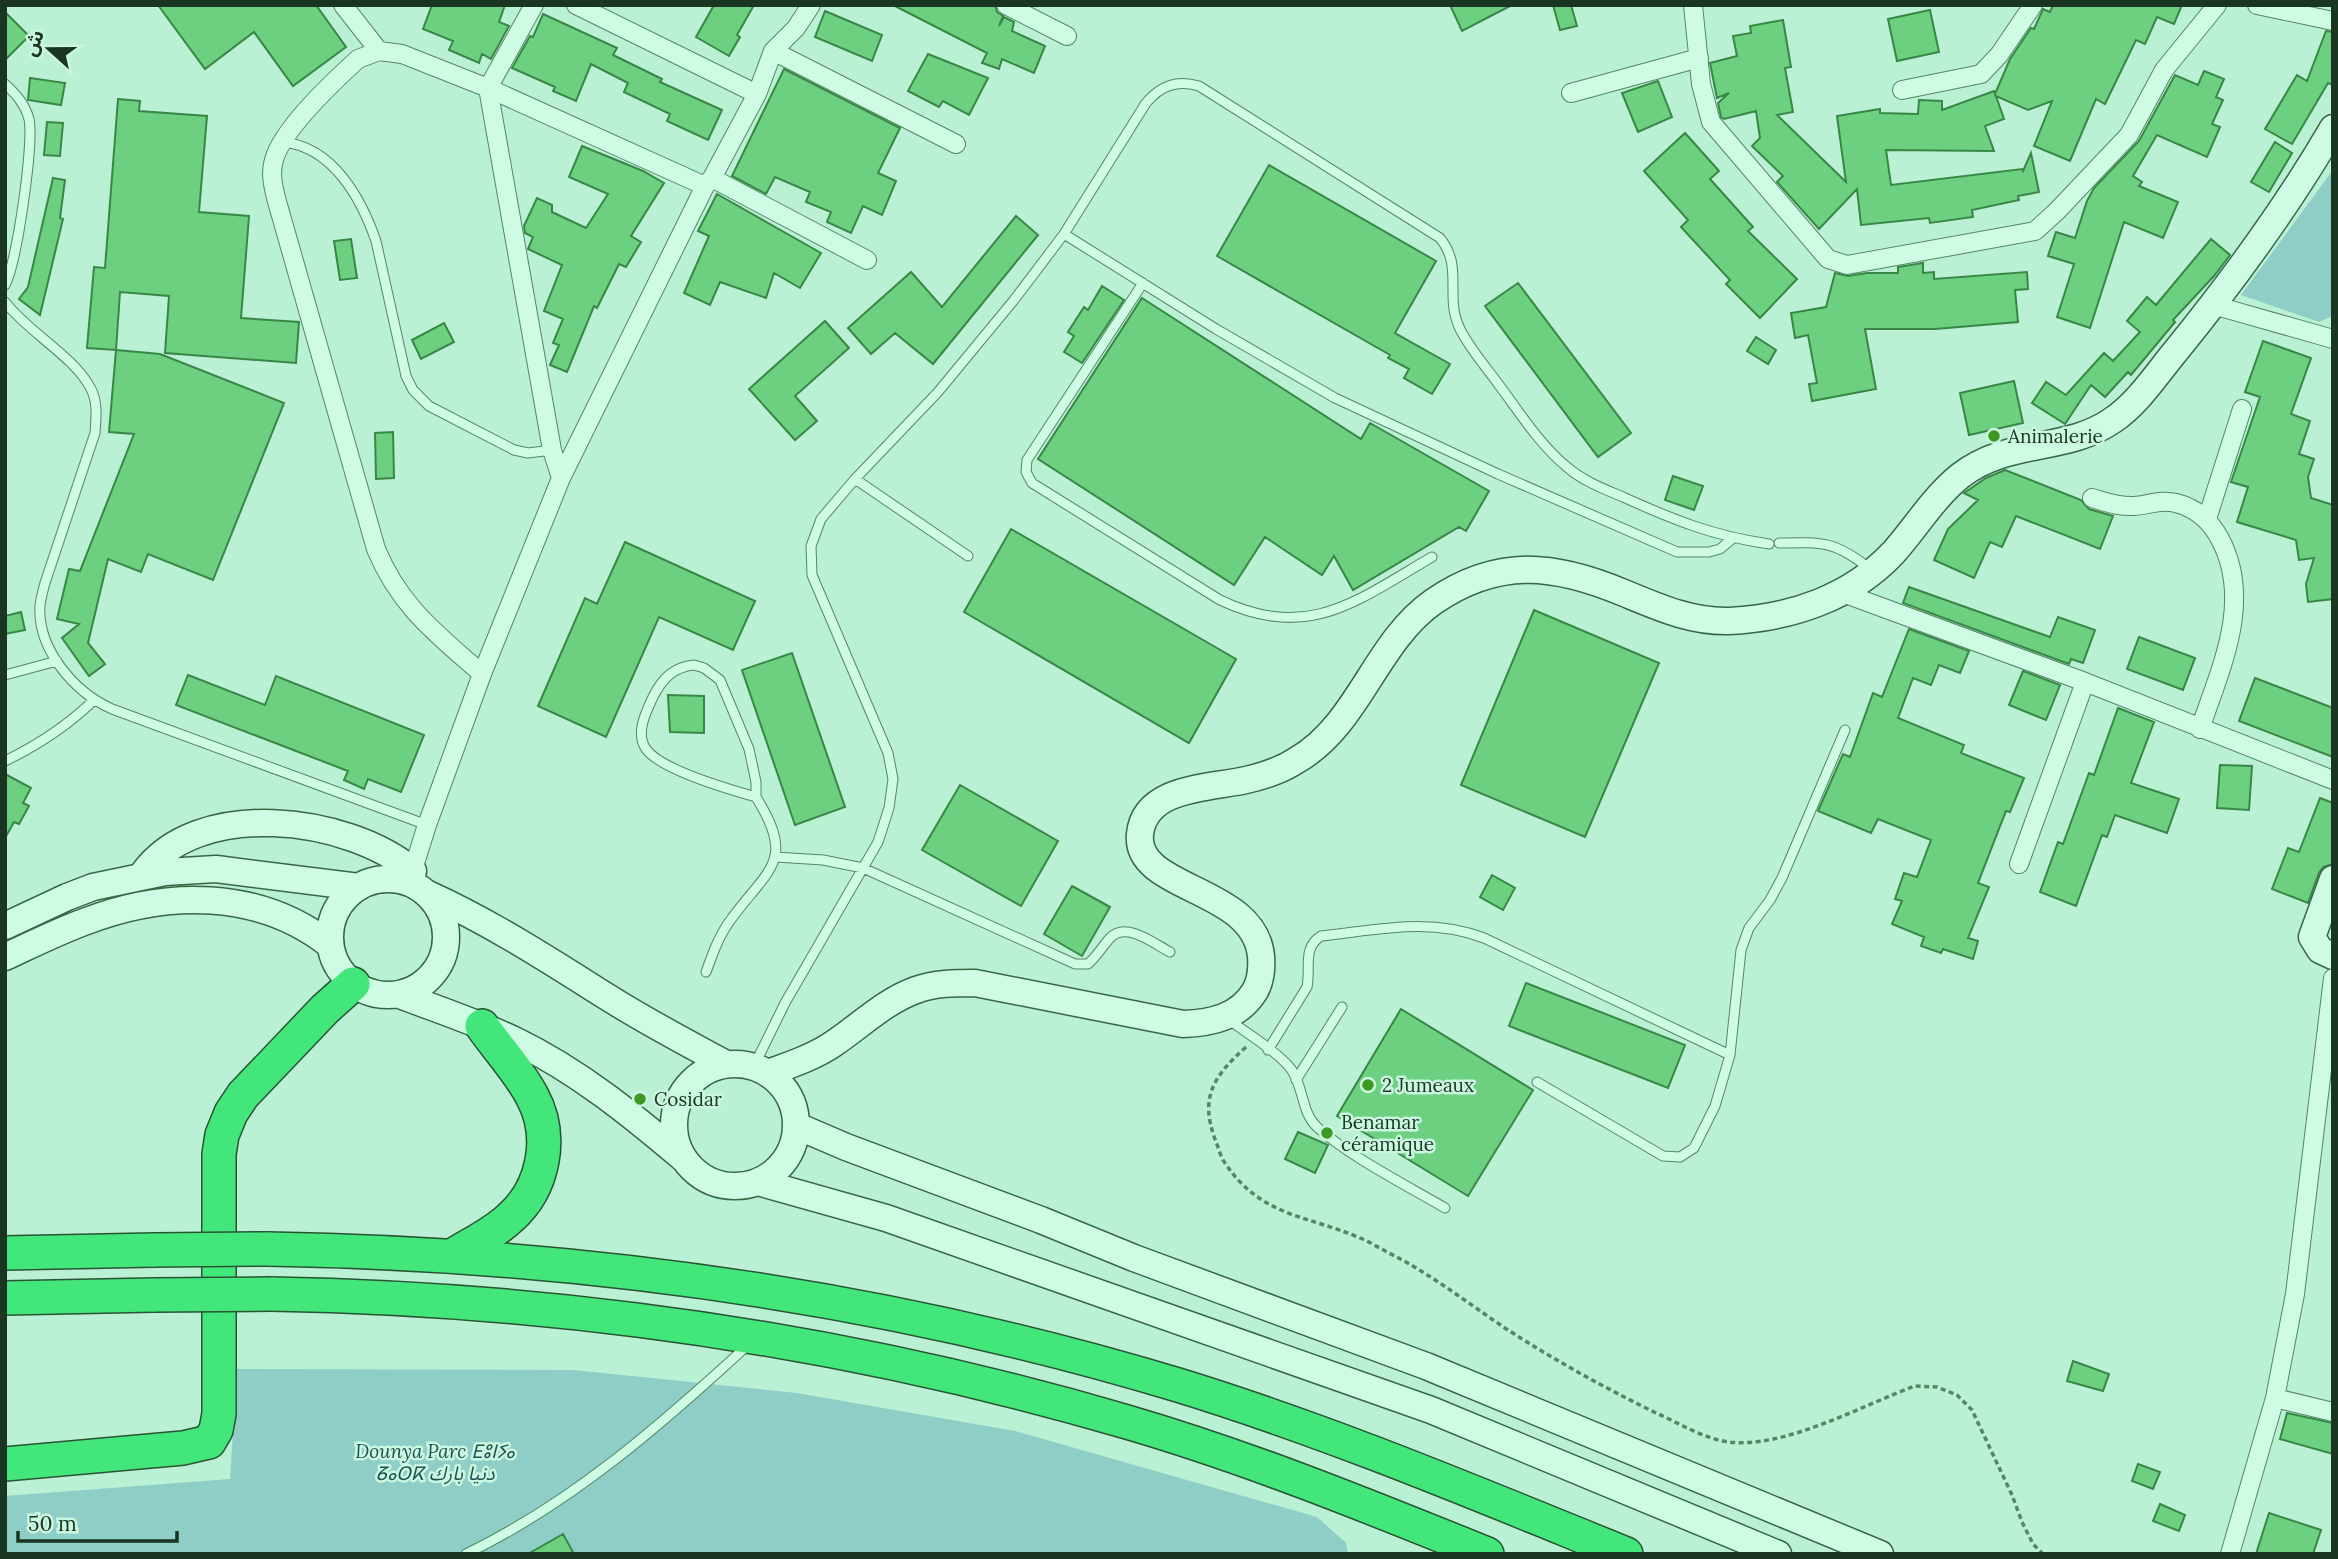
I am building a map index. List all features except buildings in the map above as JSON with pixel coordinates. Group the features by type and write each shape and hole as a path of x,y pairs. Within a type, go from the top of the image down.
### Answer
{"highway":[{"path":"5,1464 183,1448 209,1442 216,1430 219,1414 219,1154 222,1135 231,1113 243,1095 325,1009 353,984"},
{"path":"452,1256 496,1229 516,1213 531,1193 542,1162 543,1129 533,1097 482,1026"},
{"path":"5,1236 72,1252"},
{"path":"5,1253 268,1249 452,1256 608,1271 793,1295 958,1328 1068,1354 1178,1385 1286,1420 1393,1460 1626,1554"},
{"path":"5,1298 271,1294 437,1300 646,1319 757,1337 938,1372 1128,1423 1315,1485 1487,1554"}],"main road":[{"path":"1778,1554 1431,1410 886,1218 758,1182 731,1186 717,1184 694,1170 643,1125 582,1079 516,1041 400,995 372,994 353,984 339,970 330,945 330,931 339,905 359,887 384,879 416,883 486,922 655,1025 726,1064 761,1070 801,1061 832,1045 881,1009 915,990 940,984 987,985 1184,1024 1205,1023 1226,1017 1244,1004 1255,990 1261,974 1258,939 1250,925 1239,914 1181,884 1146,859 1139,837 1142,826 1150,811 1164,799 1194,789 1244,781 1272,773 1297,761 1319,746 1347,712 1408,622 1434,601 1466,583 1505,571 1541,569 1577,574 1660,608 1691,617 1724,621 1788,613 1822,603 1843,593 1891,555 1941,494 1960,476 2002,453 2084,436 2115,419 2135,401 2213,306 2260,241 2333,128"},
{"path":"142,875 151,861 180,840 196,833 255,823 302,826 351,838 391,855 437,905 446,932 444,953 435,972 426,982 400,995"},
{"path":"5,926 93,887 142,875 193,869 216,869 359,887"},
{"path":"2333,879 2312,937 2320,950 2333,956"},
{"path":"5,957 85,921 112,912 138,906 194,900 233,902 277,913 300,923 330,945"},
{"path":"758,1182 780,1167 788,1155 795,1115 832,1045"},
{"path":"685,1160 675,1134 677,1107 691,1083 701,1074 726,1064"},
{"path":"761,1070 787,1091 795,1115 870,1157 1426,1366 1880,1554"}],"street":[{"path":"343,5 379,51"},
{"path":"534,5 488,88 552,450 561,478"},
{"path":"576,5 757,94"},
{"path":"416,883 427,825 482,674 561,478 709,182 757,94 773,51 796,28 811,5"},
{"path":"1006,5 1066,36"},
{"path":"1693,5 1701,84 1711,122 1828,259 1847,265 2035,230 2057,211 2129,135 2164,70 2217,5"},
{"path":"1902,90 1980,74 1999,55 2033,5"},
{"path":"2257,5 2333,21"},
{"path":"482,674 408,606 390,579 376,549 276,198 272,170 281,142 292,127 349,67 368,54 379,51 402,54 709,182 867,260"},
{"path":"773,51 956,145"},
{"path":"1571,93 1699,58"},
{"path":"2213,306 2333,339"},
{"path":"2207,519 2242,409"},
{"path":"2092,498 2120,506 2161,501 2175,503 2190,508 2207,519 2217,533 2231,564 2236,594 2232,626 2200,729"},
{"path":"1843,593 2085,682 2333,780"},
{"path":"2019,863 2085,682"},
{"path":"2230,1554 2274,1398 2295,1294 2333,978"},
{"path":"2274,1398 2333,1412"}],"lane":[{"path":"761,1070 785,1003 878,842 889,808 893,779 888,753 817,589 810,561 815,532 821,519 855,479 973,352 1064,234 1154,94 1175,83 1199,86 1440,238 1452,255 1453,310 1466,340 1540,440 1566,467 1594,484 1668,518 1732,539 1830,544 1844,550 1872,571"},
{"path":"5,84 23,104 30,131 15,255 5,285"},
{"path":"281,142 310,148 330,163 368,219 376,241 406,376 413,390 429,406 514,450 536,453 552,450"},
{"path":"1064,234 1335,398 1498,474 1667,548 1687,553 1709,552 1732,539"},
{"path":"1143,283 1027,460 1026,472 1032,484 1220,600 1246,612 1274,618 1302,618 1330,613 1432,557"},
{"path":"5,302 15,315 81,375 92,391 96,411 95,433 45,583 40,606 43,626 57,661 76,685 93,701 427,825"},
{"path":"855,479 968,556"},
{"path":"5,675 57,661"},
{"path":"706,972 725,927 765,878 776,857 775,836 756,797 749,749 720,680 713,673 694,665 674,670 655,693 647,711 642,727 646,749 675,768 756,797"},
{"path":"5,761 73,720 93,701"},
{"path":"1537,1082 1663,1156 1679,1157 1688,1154 1698,1141 1715,1105 1730,1055 1741,950 1749,929 1770,900 1782,877 1845,730"},
{"path":"776,857 823,860 863,869 1075,964 1088,964 1111,937 1120,932 1130,932 1170,952"},
{"path":"1268,1049 1307,987 1309,947 1314,941 1321,936 1431,925 1449,927 1484,938 1730,1055"},
{"path":"1296,1080 1342,1007"},
{"path":"1226,1017 1288,1066 1296,1080 1304,1107 1316,1126 1351,1152 1445,1208"},
{"path":"466,1554 547,1508 625,1454 757,1337"}],"path":[{"path":"1254,1039 1216,1078 1211,1089 1208,1112 1224,1161 1245,1186 1266,1204 1294,1217 1360,1238 1382,1249 1562,1364 1694,1431 1728,1442 1755,1442 1791,1435 1915,1387 1937,1387 1957,1395 1972,1410 2022,1522 2033,1544 2043,1554"}],"green space":[{"path":"2333,170 2333,316 2319,322 2241,295"},
{"name":"Dounya Parc ⴹⵓⵏⵢⴰ ⵒⴰⵔⴽ دنيا بارك","path":"237,1369 573,1370 797,1393 1015,1431 1317,1517 1346,1543 1348,1554 5,1554 5,1496 230,1479"}],"place":[{"name":"Animalerie","path":"1994,436"},
{"name":"2 Jumeaux","path":"1368,1085"},
{"name":"Cosidar","path":"640,1099"},
{"name":"Benamar céramique","path":"1327,1133"}]}
